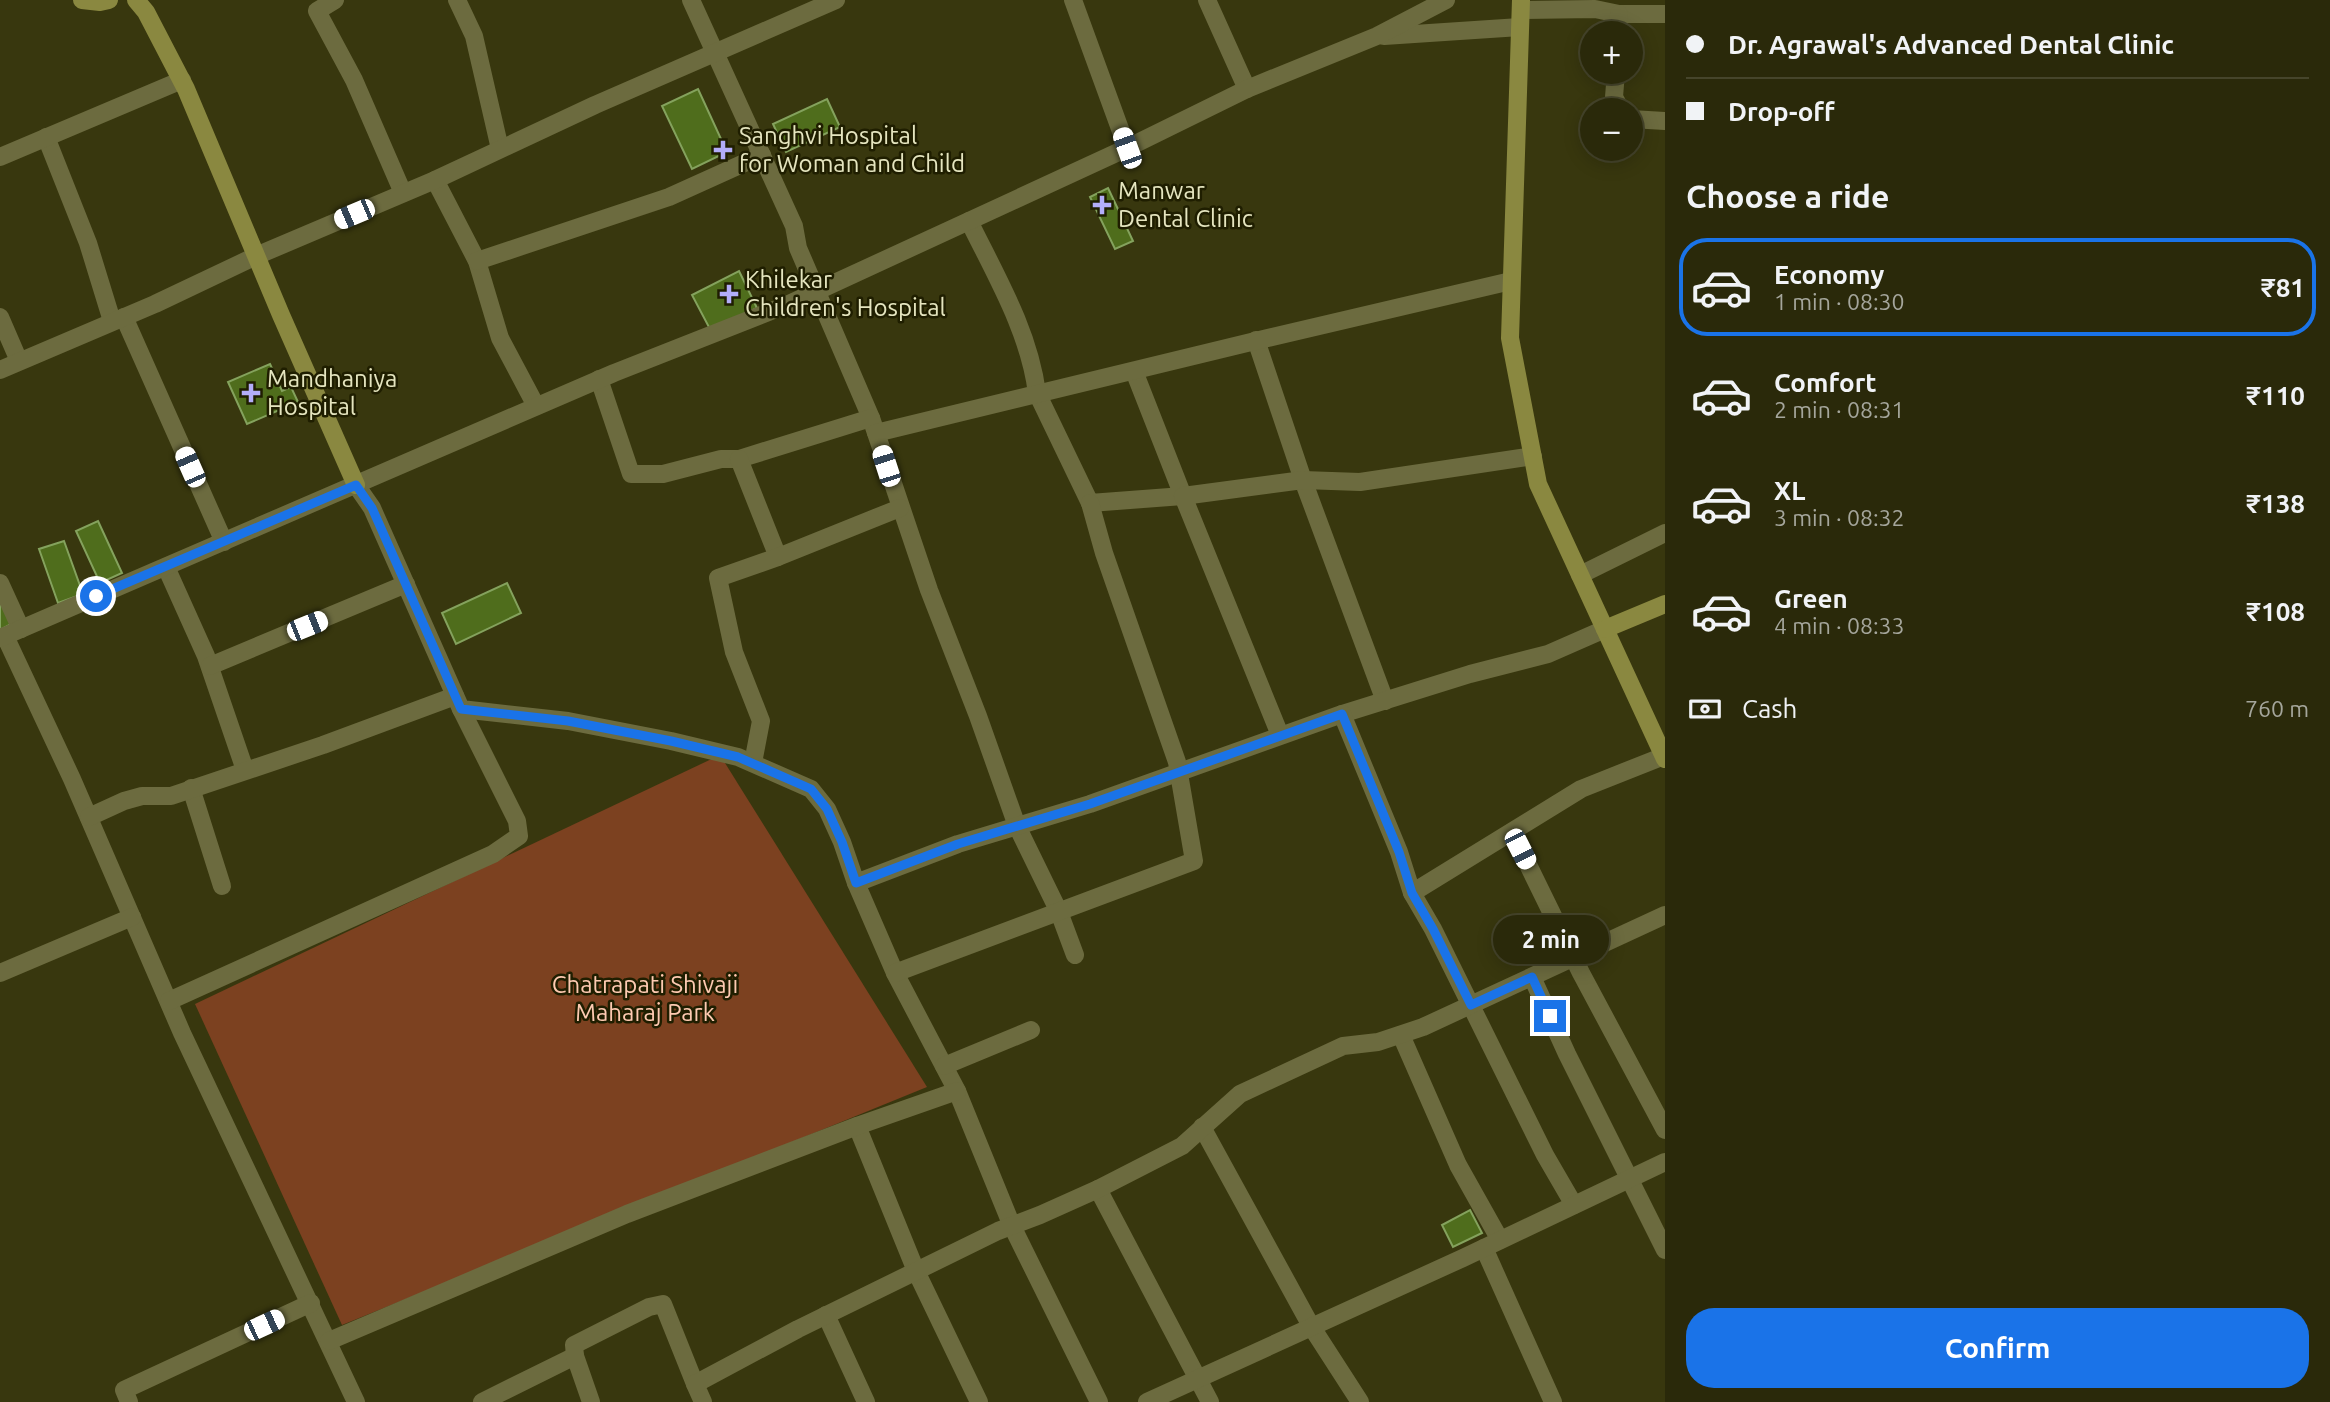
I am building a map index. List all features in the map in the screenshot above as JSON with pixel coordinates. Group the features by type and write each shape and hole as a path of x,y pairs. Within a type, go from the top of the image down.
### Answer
{"main road":[{"path":"82,0 109,0"},
{"path":"136,0 146,12 182,80 356,485"},
{"path":"1521,12 1510,338 1538,484 1605,629 1659,729 1664,758"},
{"path":"1605,629 1665,604"}],"street":[{"path":"335,0 317,11 354,80 403,193"},
{"path":"457,0 474,36 500,149"},
{"path":"691,0 794,226 798,248 873,425 900,508 1017,826 1059,912 1075,956"},
{"path":"0,370 435,180 836,0"},
{"path":"1073,0 1127,148"},
{"path":"1207,0 1247,89"},
{"path":"9,634 599,379 816,292 1127,148 1247,89 1377,36 1446,0"},
{"path":"1377,36 1521,12 1595,9 1619,14 1665,14"},
{"path":"1619,14 1619,21"},
{"path":"0,157 182,80"},
{"path":"1643,120 1665,121"},
{"path":"46,137 118,319 223,542"},
{"path":"477,261 669,197 762,155"},
{"path":"435,180 477,261 500,338 536,406"},
{"path":"895,973 1194,861 1179,771 1104,553 1090,503 1037,393 1035,373 1017,318 968,221"},
{"path":"599,379 631,474 663,474 721,459 739,459 873,425 1134,371 1194,354 1511,281"},
{"path":"0,317 19,361"},
{"path":"1256,340 1303,480 1385,701"},
{"path":"1134,371 1280,735"},
{"path":"1090,503 1183,496 1303,480 1360,482 1533,456"},
{"path":"739,459 778,557"},
{"path":"169,1001 493,855 519,836 517,821 458,703 372,508 356,485"},
{"path":"753,763 761,721 734,652 718,578 900,508"},
{"path":"1580,575 1665,533"},
{"path":"166,567 210,666 245,770"},
{"path":"0,583 9,634 132,917 356,1402"},
{"path":"210,666 406,584"},
{"path":"856,883 958,844 1090,804 1342,714 1470,674 1548,654 1605,629"},
{"path":"89,817 124,801 142,796 171,796 458,703 568,721 738,757 811,789 827,809 895,973 957,1091 1012,1226 1100,1402"},
{"path":"1342,714 1399,852 1412,893 1433,929 1545,1155 1574,1205"},
{"path":"1412,893 1581,789 1664,758"},
{"path":"191,789 222,886"},
{"path":"1512,832 1581,973 1665,1130"},
{"path":"695,1384 916,1271 1098,1189 1182,1146 1240,1094 1343,1046 1378,1042 1423,1027 1665,915"},
{"path":"0,973 132,917"},
{"path":"1532,977 1567,1054 1665,1250"},
{"path":"944,1066 1031,1030"},
{"path":"1401,1035 1492,1244 1553,1402"},
{"path":"329,1340 627,1214 857,1126 957,1091"},
{"path":"857,1126 916,1271 979,1402"},
{"path":"1202,1127 1311,1326 1360,1402"},
{"path":"1147,1402 1665,1162"},
{"path":"1098,1189 1210,1402"},
{"path":"129,1402 124,1390 311,1303"},
{"path":"591,1402 575,1356 574,1345 649,1307 663,1304 703,1402"},
{"path":"826,1315 866,1402"},
{"path":"482,1402 575,1356"}],"green space":[{"name":"Chatrapati Shivaji Maharaj Park","path":"720,755 927,1087 342,1325 195,1004"}],"building":[{"path":"698,89 727,152 692,169 662,106"},
{"path":"827,99 840,127 786,152 773,124"},
{"path":"1108,188 1133,241 1115,249 1090,197"},
{"path":"739,271 757,308 711,331 692,295"},
{"path":"270,364 282,391 291,387 298,402 247,424 228,382"},
{"path":"98,521 122,573 100,583 76,531"},
{"path":"64,541 83,594 58,603 39,549"},
{"path":"507,583 521,613 456,644 442,613"},
{"path":"0,590 17,621 0,630"},
{"path":"1470,1210 1482,1233 1453,1247 1442,1225"}],"place":[{"name":"Sanghvi Hospital for Woman and Child","path":"723,150"},
{"name":"Manwar Dental Clinic","path":"1102,205"},
{"name":"Khilekar Children's Hospital","path":"729,294"},
{"name":"Mandhaniya Hospital","path":"251,393"}],"route":[{"path":"96,596 356,485 372,508 461,709 568,721 671,741 738,757 811,789 827,809 856,883 958,844 1090,804 1342,714 1399,852 1412,893 1471,1005 1532,977 1550,1016"}]}
